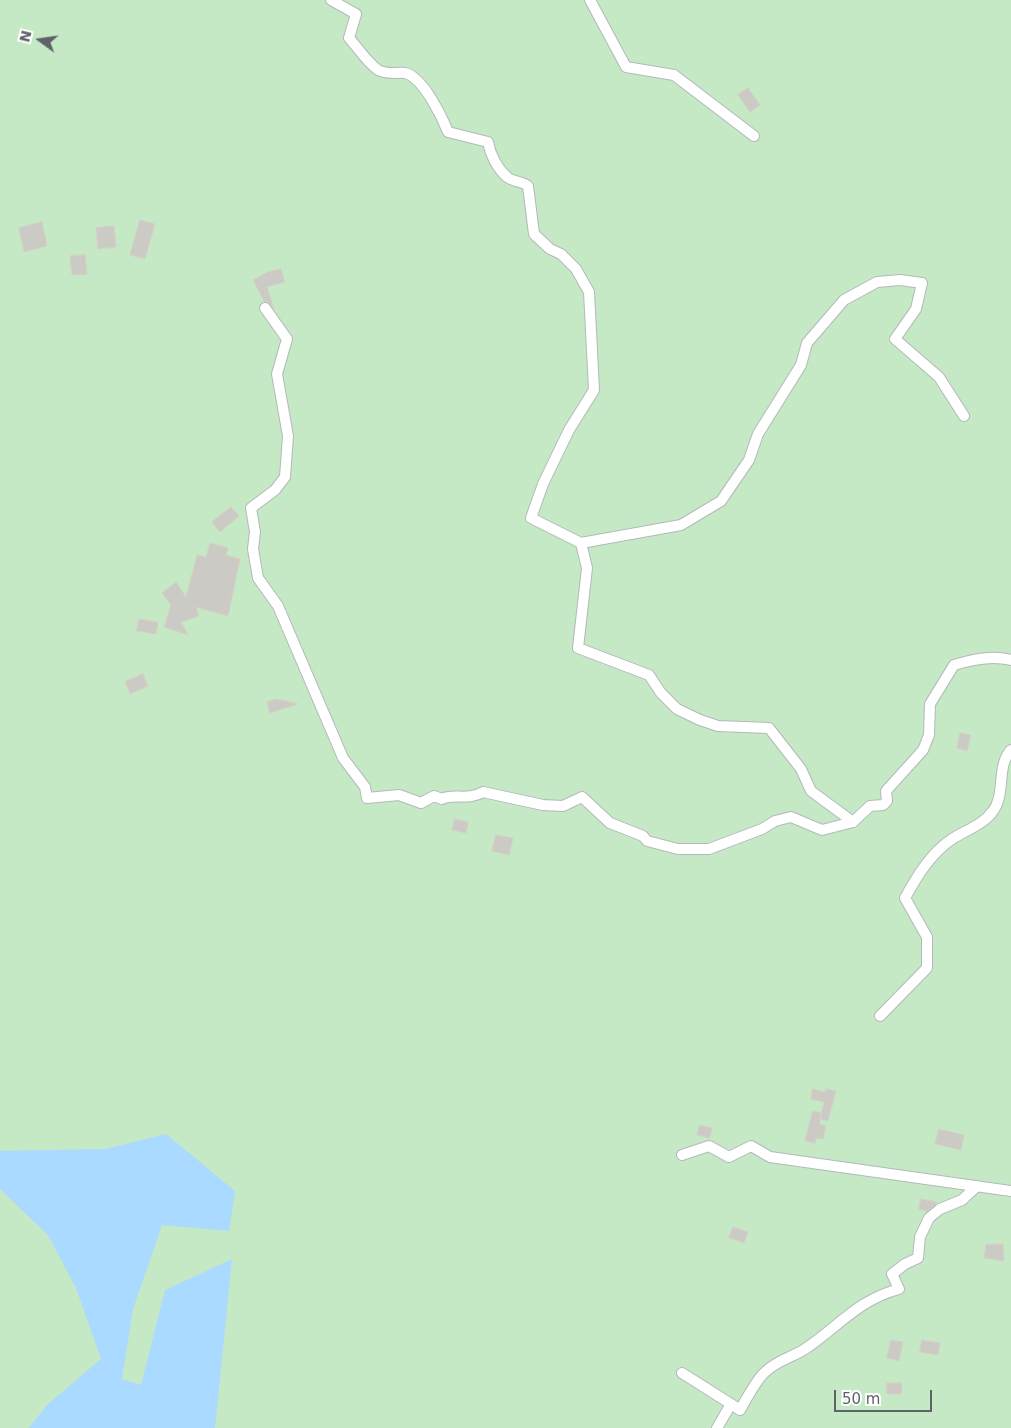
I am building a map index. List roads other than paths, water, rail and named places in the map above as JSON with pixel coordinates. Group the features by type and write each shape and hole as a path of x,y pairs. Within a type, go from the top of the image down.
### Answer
{"street":[{"path":"331,0 356,14 349,38 379,70 396,75 405,73 416,80 438,109 448,132 488,142 490,154 508,178 523,182 528,186 534,234 550,248 561,254 576,269 589,292 594,390 566,437 543,484 531,518 580,543 681,524 721,501 749,460 758,434 801,365 807,343 844,300 877,282 900,280 922,284 916,309 895,339 939,377 964,416"},
{"path":"590,0 626,67 674,75 754,136"},
{"path":"265,308 287,340 277,374 288,436 285,477 276,490 251,508 255,532 253,549 258,578 278,606 343,758 365,787 366,798 399,795 421,804 434,796 442,799 446,796 458,798 475,796 483,792 543,805 563,806 582,797 610,824 643,836 647,841 678,848 709,849 762,829 775,821 790,817 822,830 853,822 870,806 883,805 887,801 886,791 923,750 929,735 930,704 954,665 971,659 1000,657 1011,660"},
{"path":"580,543 587,568 578,648 649,675 661,693 677,708 700,720 718,726 769,728 801,769 811,791 853,822"},
{"path":"880,1016 927,968 927,937 905,898 922,868 950,840 986,820 995,809 1004,758 1011,750"},
{"path":"682,1155 710,1146 729,1157 751,1146 770,1157 1011,1191"},
{"path":"682,1373 740,1410 762,1374 779,1361 804,1350 855,1308 878,1294 898,1289 892,1274 905,1264 918,1258 920,1237 929,1218 940,1209 962,1200 977,1186"},
{"path":"717,1428 732,1404"}],"water":[{"path":"166,1134 235,1191 229,1231 162,1225 133,1309 122,1379 141,1385 165,1290 232,1259 215,1428 29,1428 47,1405 101,1359 76,1288 48,1235 0,1189 0,1151 106,1149"}]}
